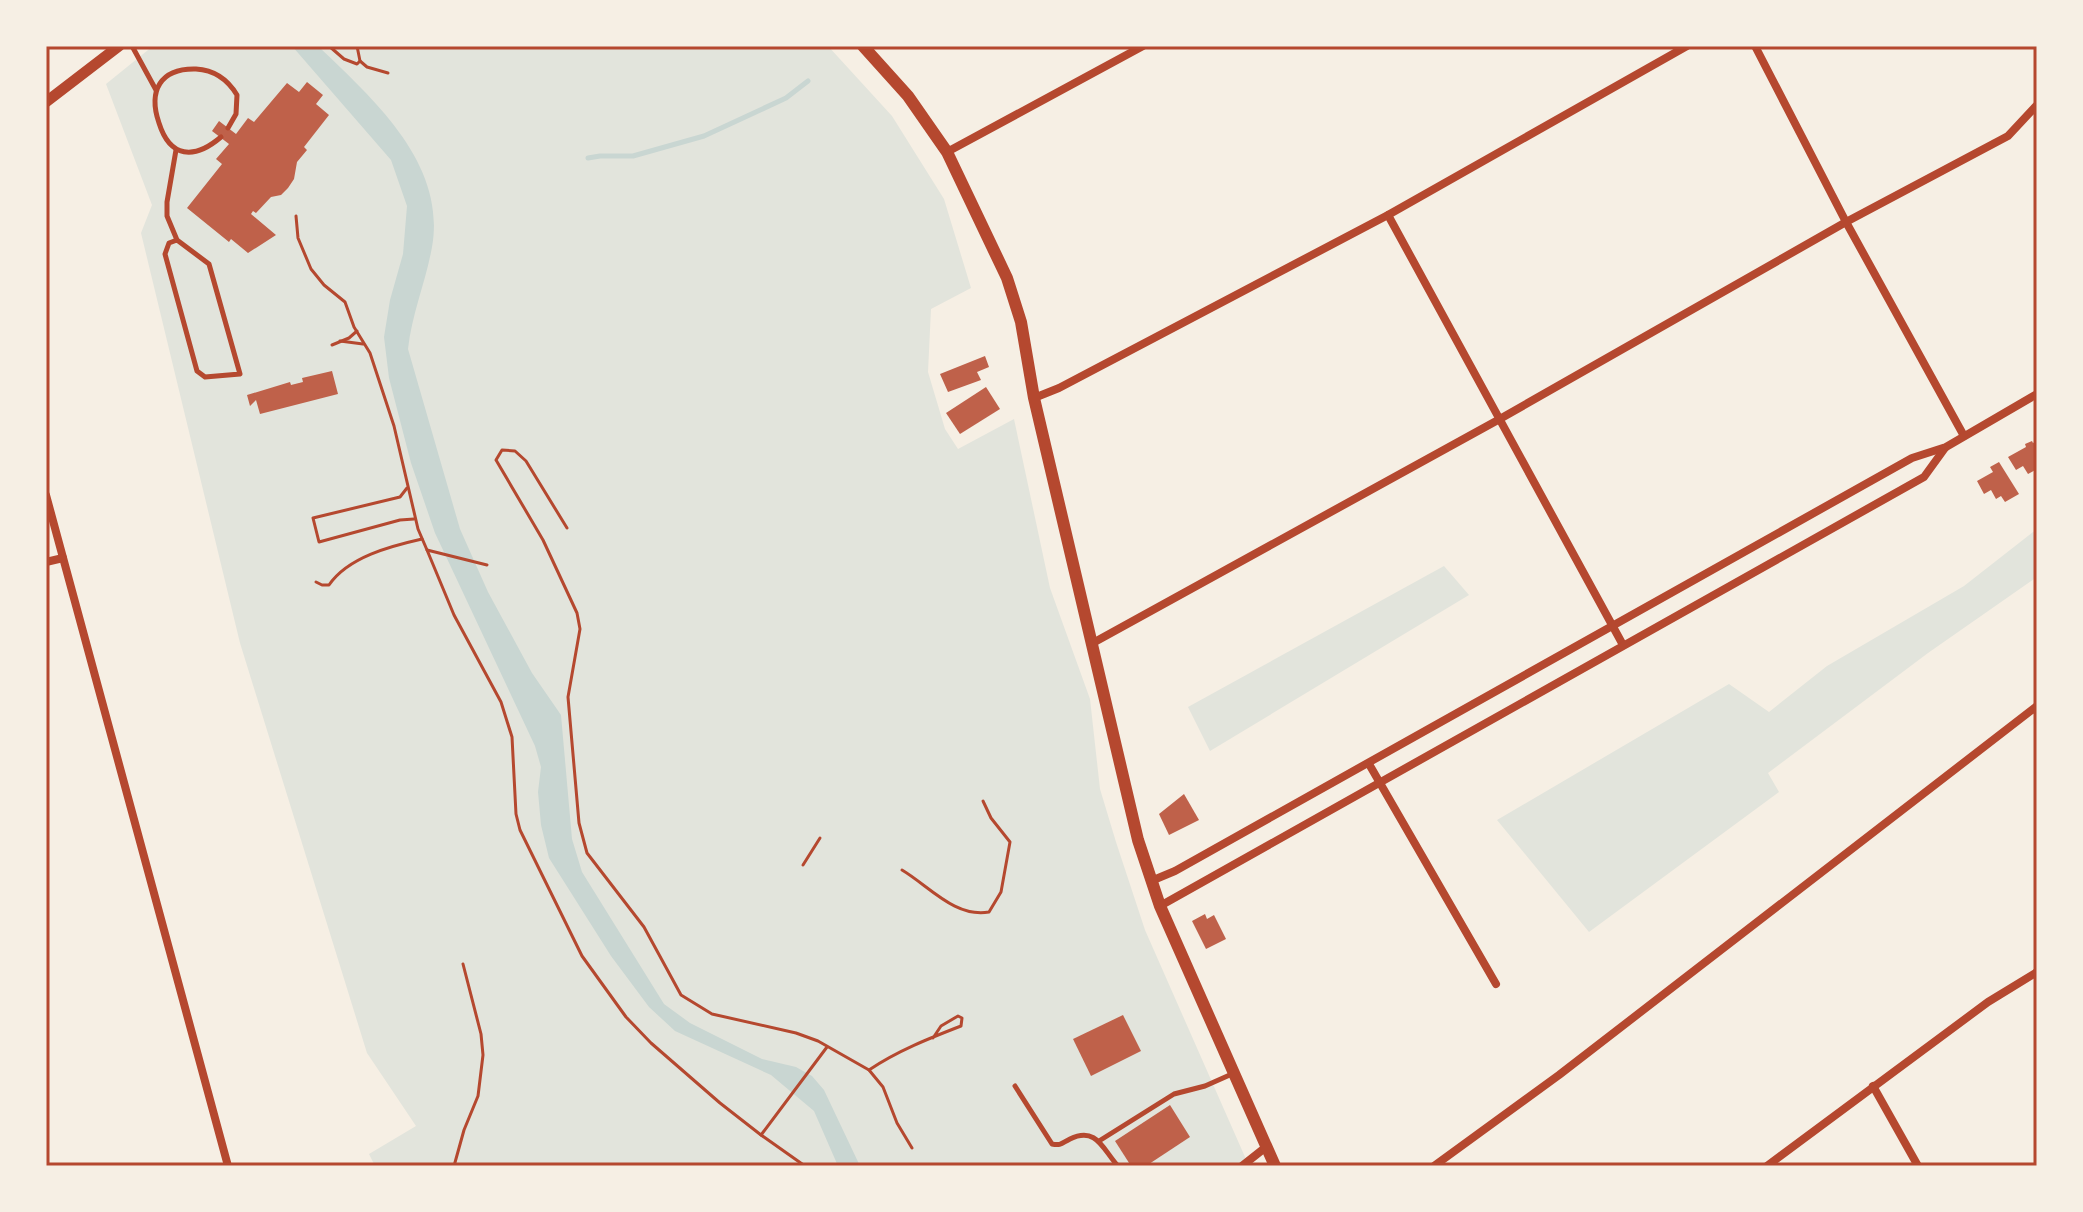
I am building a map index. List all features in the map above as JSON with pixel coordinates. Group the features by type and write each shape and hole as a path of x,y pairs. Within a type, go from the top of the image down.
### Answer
{"main road":[{"path":"863,46 908,96 947,152 1007,278 1021,322 1034,398 1121,775 1151,881 1275,1166"}],"street":[{"path":"46,102 119,46"},
{"path":"947,152 1143,46"},
{"path":"1034,398 1059,388 1388,215 1687,46"},
{"path":"1755,46 1846,222 1964,436"},
{"path":"1091,644 1498,420 1846,222 2008,136 2037,105"},
{"path":"1388,215 1623,645"},
{"path":"1151,881 1175,871 1369,764 1912,458 1946,447 2037,394"},
{"path":"1160,906 1924,477 1946,447"},
{"path":"46,495 228,1166"},
{"path":"46,562 63,558"},
{"path":"1434,1166 1559,1075 2037,706"},
{"path":"1369,764 1496,984"},
{"path":"1767,1166 1988,1002 2037,972"},
{"path":"1873,1086 1918,1166"},
{"path":"1242,1166 1266,1147"}],"lane":[{"path":"132,46 156,90"},
{"path":"221,137 201,150 186,153 167,143 155,112 154,98 162,81 174,73 198,69 225,79 237,95 236,114 228,128"},
{"path":"176,150 167,216 177,240 209,264 240,374 205,377 197,371 165,254 169,243 177,240"},
{"path":"1099,1141 1174,1094 1233,1074"},
{"path":"1015,1086 1052,1144 1061,1145 1084,1134 1092,1135 1118,1166"}],"path":[{"path":"329,46 350,63 360,61"},
{"path":"357,46 360,61 367,67 388,73"},
{"path":"296,216 298,238 311,269 324,285 345,302 370,353 394,426 422,539 454,615 501,702 510,726 516,814 520,830 582,956 626,1017 651,1043 720,1103 805,1166"},
{"path":"332,345 357,331"},
{"path":"340,341 363,343 370,353"},
{"path":"567,528 526,461 515,451 502,450 496,460 543,540 577,613 580,629 568,699 579,823 587,853 644,927 681,995 712,1014 796,1033 869,1070 883,1087 897,1123 912,1148"},
{"path":"400,497 407,488"},
{"path":"411,501 400,497 313,518 319,542 400,520 415,519"},
{"path":"316,582 329,585 334,577 355,562 422,539"},
{"path":"427,550 487,565"},
{"path":"902,870 958,909 970,913 989,912 1001,892 1010,842 991,818 983,801"},
{"path":"803,865 820,838"},
{"path":"454,1166 478,1096 483,1055 481,1034 463,964"},
{"path":"869,1070 961,1026 962,1018 958,1016 950,1020 933,1038"},
{"path":"761,1135 827,1047"}],"shaded area":[{"path":"153,46 828,46 892,116 944,199 971,288 931,309 928,372 945,429 958,449 1014,419 1050,588 1090,699 1100,789 1116,842 1145,930 1249,1166 375,1166 369,1154 416,1126 367,1053 240,643 141,233 152,205 106,84"},
{"path":"292,46 318,46 361,88 401,134 417,160 428,187 434,216 432,247 408,349 460,529 488,592 532,673 561,715 572,839 582,872 664,1004 690,1023 762,1059 796,1067 812,1076 824,1090 860,1166 838,1166 814,1111 771,1075 675,1031 649,1007 611,956 549,858 541,825 538,792 541,767 535,746 435,533 411,463 389,378 384,337 390,300 403,254 407,206 391,160"},
{"path":"2037,529 2037,577 1928,653 1768,773 1779,792 1589,932 1497,820 1729,684 1769,712 1827,666 1964,586"},
{"path":"1444,566 1469,595 1210,751 1188,707"}],"building":[{"path":"307,82 323,95 316,104 329,115 304,147 307,150 297,162 294,179 288,188 281,195 271,197 256,213 253,211 251,214 276,235 248,253 231,239 229,242 187,208 222,164 216,159 229,144 212,131 219,121 236,134 248,118 254,122 287,83 299,92"},
{"path":"985,356 989,367 977,372 981,380 948,392 940,374"},
{"path":"332,371 338,394 260,414 256,400 250,406 247,395 290,382 291,385 303,382 302,378"},
{"path":"986,387 1000,409 960,434 946,413"},
{"path":"2032,441 2037,441 2037,469 2028,474 2023,466 2016,470 2008,457"},
{"path":"1999,462 2019,494 2005,502 2001,496 1996,499 1991,490 1984,494 1977,481 1993,472 1990,467"},
{"path":"1184,794 1199,820 1169,835 1159,814"},
{"path":"1205,914 1207,919 1214,915 1226,939 1206,949 1192,921"},
{"path":"1123,1015 1141,1051 1091,1076 1073,1039"},
{"path":"1170,1105 1190,1137 1146,1166 1131,1166 1115,1141"}],"waterway":[{"path":"588,158 633,156 704,136 786,98 808,81"}]}
